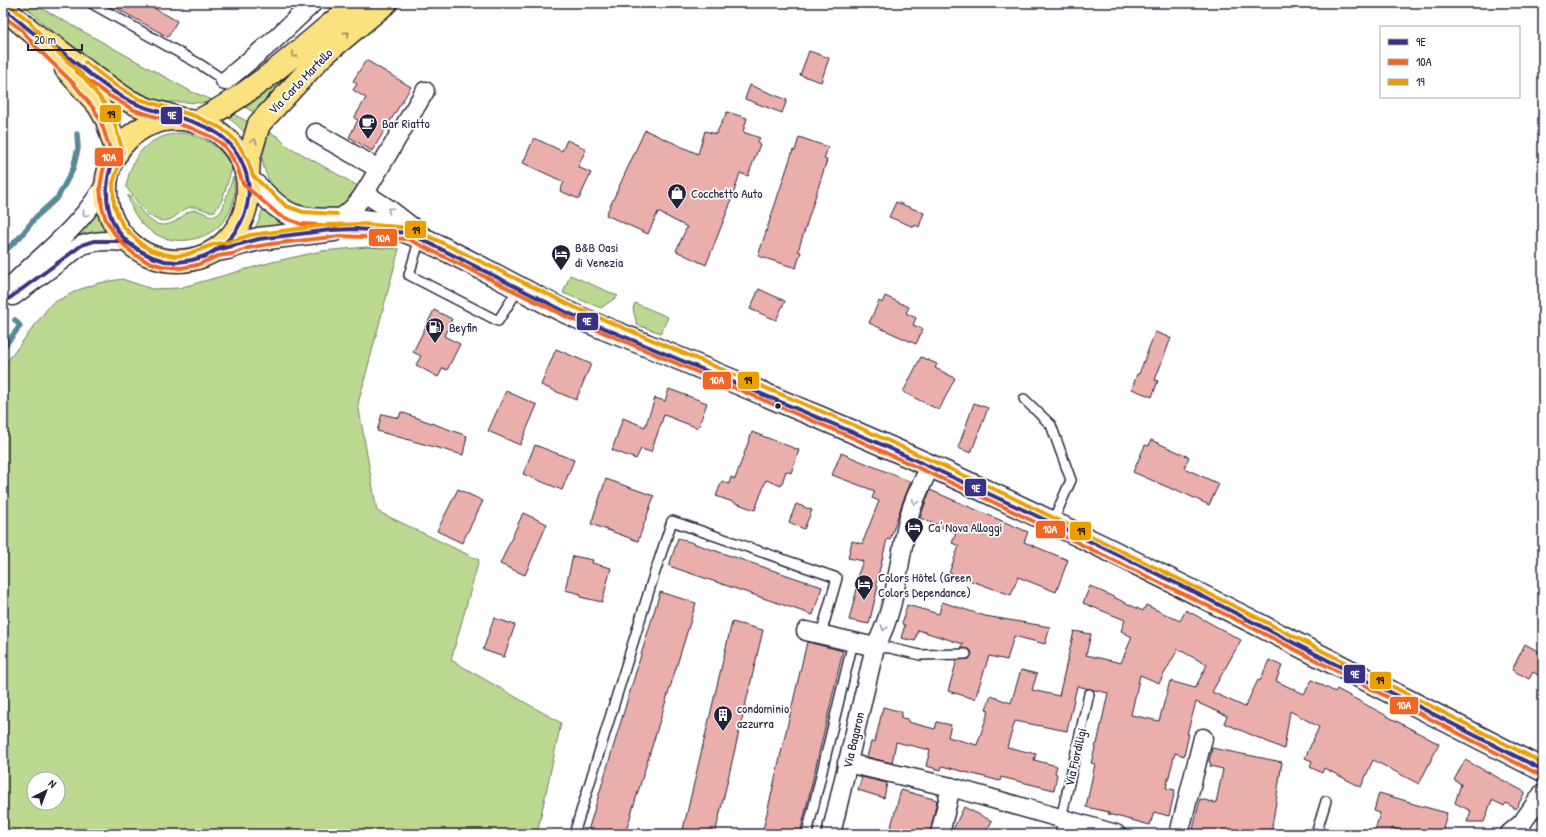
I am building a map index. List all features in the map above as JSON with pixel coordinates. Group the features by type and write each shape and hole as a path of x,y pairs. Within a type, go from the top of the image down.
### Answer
{"main road":[{"name":"Via Carlo Martello","path":"190,121 220,110 264,79 356,3"},
{"name":"Via Carlo Martello","path":"248,180 249,158 259,124 322,56 386,3"},
{"path":"3,8 42,40 53,46 127,100 147,109 209,127 221,134 231,143 244,166 248,180 249,193 243,219 232,236 217,250"},
{"path":"26,26 39,42 77,79 99,106 107,120 117,153"},
{"path":"190,121 170,120 156,122 132,135 123,144 110,168 106,195 108,208 120,233 129,243 140,251 165,261 178,262 198,258 217,250 260,239 331,230 356,229 388,232 420,238"},
{"path":"248,180 257,186 278,207 289,214 315,220 372,222 389,225 420,238 568,313 797,408 930,466 1052,523 1199,595 1543,770"}],"street":[{"path":"225,81 273,41 313,3"},
{"path":"338,220 352,210 361,200 425,91"},
{"path":"316,133 379,169"},
{"path":"3,296 26,271 81,219 93,205 107,181"},
{"path":"367,189 368,196 413,226 420,238"},
{"path":"3,303 82,245 94,241 119,241 129,243"},
{"name":"Via Bagaron","path":"831,834 874,647 883,632 897,580 909,515 930,466"},
{"path":"813,632 874,647"},
{"path":"1178,834 1204,738"},
{"path":"847,763 951,787 1060,827 1116,834"},
{"path":"940,834 951,787"},
{"path":"1509,834 1522,823 1543,793"}],"lane":[{"path":"91,3 201,65 225,81"},
{"path":"420,238 408,275 498,321 519,288"},
{"path":"1024,399 1051,426 1072,480 1052,523"},
{"path":"574,834 672,521 837,578 813,632"},
{"path":"807,834 853,642"},
{"path":"874,647 890,648 920,655 966,654"},
{"name":"Via Fiordiligi","path":"1060,827 1089,694"},
{"path":"1316,834 1326,801"}],"green space":[{"path":"21,3 32,3 192,92 215,101 201,103 169,102 153,100 136,93 69,46"},
{"path":"367,4 257,114 239,104 342,22"},
{"path":"228,111 250,123 246,134 235,123 222,114"},
{"path":"267,131 277,136 286,145 358,186 349,203 339,209 320,211 298,206 284,198 270,182 265,172 262,152 263,141"},
{"path":"183,133 199,137 212,144 228,161 232,169 222,200 215,211 191,207 185,209 169,220 162,221 156,219 144,210 126,187 133,164 144,148 152,142 171,134"},
{"path":"233,177 234,200 226,219 211,232 193,239 174,240 155,234 139,220 128,197 128,195 149,219 162,225 170,224 193,210 216,216 222,210"},
{"path":"264,205 296,226 253,232"},
{"path":"99,211 109,232 65,246"},
{"path":"367,247 399,249 358,404 377,511 479,560 451,660 561,723 537,834 3,834 3,367 51,304 78,290 99,283 122,279 152,289 179,288 272,262 322,251"},
{"path":"570,275 618,296 601,308 563,293"},
{"path":"635,303 668,317 661,333 637,325 633,309"}],"building":[{"path":"107,3 145,3 177,21 168,37"},
{"path":"809,51 829,58 821,82 800,75"},
{"path":"366,60 411,87 372,151 349,137 358,120 354,118 366,98 353,90 357,84 353,81"},
{"path":"750,85 787,100 782,113 745,99"},
{"path":"727,112 747,118 743,132 760,138 757,143 760,144 748,176 740,173 729,207 706,265 676,251 687,227 658,212 648,234 606,215 645,130 698,154 705,131 716,134"},
{"path":"799,137 828,147 824,159 827,160 798,251 801,252 796,268 758,256 793,150 795,151"},
{"path":"534,138 562,151 567,140 586,149 578,167 591,173 579,199 560,191 564,182 523,163"},
{"path":"896,202 924,213 919,227 915,225 914,227 889,217"},
{"path":"759,289 785,301 776,320 750,309"},
{"path":"885,296 909,307 906,313 916,318 913,325 923,329 916,344 869,323 879,301 882,303"},
{"path":"434,310 452,319 444,336 460,344 447,370 443,368 438,377 416,365 421,356 413,352"},
{"path":"1155,332 1171,338 1155,380 1158,381 1152,397 1132,389"},
{"path":"556,349 591,364 576,400 541,385"},
{"path":"921,357 937,364 935,368 955,378 939,410 903,392"},
{"path":"669,389 707,403 698,428 664,415 651,452 641,449 636,459 612,450 623,418 645,427 655,398 665,401"},
{"path":"506,391 537,405 520,445 488,431"},
{"path":"974,403 988,408 971,453 958,448"},
{"path":"401,412 467,436 463,455 377,431 382,414 399,418"},
{"path":"752,432 799,450 791,473 786,471 781,486 766,480 755,510 716,496 722,481 729,484 731,477 735,479"},
{"path":"1151,440 1189,457 1184,468 1219,484 1209,505 1133,472 1145,445 1149,446"},
{"path":"535,445 574,460 562,490 523,474"},
{"path":"841,453 911,482 890,540 887,539 876,585 878,586 869,624 849,620 859,581 856,580 863,561 848,558 852,541 862,544 879,501 872,498 875,491 832,475"},
{"path":"606,479 654,496 638,541 591,524"},
{"path":"458,489 483,501 462,543 437,531"},
{"path":"930,490 1028,532 1024,542 1068,560 1056,592 1018,577 1011,595 949,573 959,546 952,543 956,533 920,518"},
{"path":"796,504 812,510 804,529 789,522"},
{"path":"523,513 547,524 525,575 500,564"},
{"path":"678,538 822,587 813,615 669,566"},
{"path":"573,556 593,560 592,563 611,568 602,602 580,597 581,594 565,590"},
{"path":"1090,586 1143,611 1146,605 1180,621 1186,610 1241,640 1212,692 1245,707 1258,680 1260,681 1269,660 1282,666 1276,681 1304,694 1312,680 1335,692 1337,689 1439,744 1419,784 1373,760 1361,787 1324,768 1322,773 1310,767 1312,761 1305,758 1319,727 1290,711 1284,749 1224,723 1227,716 1196,702 1187,734 1189,734 1184,756 1175,753 1166,788 1175,790 1169,816 1154,812 1150,825 1108,814 1109,812 1086,807 1095,764 1091,763 1097,744 1108,693 1077,686 1067,731 1015,721 1007,747 1036,754 1034,760 1057,766 1054,790 1001,777 1000,781 942,766 941,770 926,766 930,750 896,742 892,763 867,757 871,742 875,742 883,707 902,712 901,718 908,719 908,722 935,729 937,722 951,725 948,737 977,745 989,710 986,709 991,696 1011,703 1021,670 1037,674 1032,690 1059,696 1074,631 1091,634 1086,655 1121,663 1132,637 1121,631 1125,620 1083,603","holes":["1178,649 1207,665 1195,688 1170,681 1159,721 1131,715 1140,675 1159,683"]},
{"path":"660,592 696,603 625,834 587,834"},
{"path":"942,602 985,616 1050,627 1045,644 1014,636 1007,660 989,656 975,699 948,691 957,660 969,659 972,654 971,651 969,649 961,648 963,644 918,630 915,641 901,638 905,625 902,624 907,605 939,614"},
{"path":"494,618 515,625 504,657 483,650"},
{"name":"condominio azzurra","path":"732,622 763,630 715,834 682,834"},
{"path":"807,642 843,651 800,834 762,834"},
{"path":"1525,644 1543,654 1543,678 1533,672 1529,679 1512,670"},
{"path":"1212,748 1282,762 1271,834 1192,834 1200,799 1216,803 1223,769 1210,766 1211,763 1209,762"},
{"path":"1465,760 1525,792 1516,809 1506,803 1504,806 1492,800 1484,822 1467,822 1471,811 1455,803 1461,784 1454,780"},
{"path":"862,777 887,783 884,798 858,790"},
{"path":"901,790 937,800 930,834 889,834"},
{"path":"1379,793 1447,813 1442,834 1425,830 1424,834 1415,834 1392,828 1391,834 1374,834 1380,813 1374,811"},
{"path":"964,807 992,821 985,834 951,834"}],"waterway":[{"path":"3,253 20,237 36,217 58,197 73,169 78,148 77,134"},
{"path":"3,348 20,326 15,320"}],"transit line":[{"name":"19","path":"7,3 30,22 43,38 82,75 104,103 113,118 123,152 113,183 114,204 123,226 141,244 151,250 175,256 185,255 215,244 228,242 251,235 328,225 362,224 412,228 574,307 856,426 1009,496 1240,609 1543,763"},
{"name":"9E","path":"3,8 36,35 59,49 96,79 119,95 135,104 188,120 205,127 220,136 233,148 247,175 249,191 247,206 241,223 231,237 225,243 203,257"},
{"name":"10A","path":"3,16 22,30 35,46 73,83 94,109 101,122 111,152 103,170 100,187 102,207 106,220 123,244 134,254 146,261 161,266 181,268 197,265 218,256 271,244 340,236 408,239 569,318 851,437 1004,507 1235,619 1540,775"},
{"name":"19","path":"85,62 115,85 139,99 195,116 221,128 231,136 240,147 248,161 253,176 286,206 303,212 337,214"},
{"name":"10A","path":"77,72 108,95 134,110 191,128 214,138 223,145 230,154 237,166 243,184 280,216 301,224 337,226"},
{"name":"9E","path":"117,153 108,177 107,201 110,213 114,224 121,235 138,250 152,257"},
{"name":"9E","path":"3,303 82,245 94,241 119,241 129,243 152,257 165,261 178,262 192,260 217,250 259,239 331,230 356,229 409,233 568,313 876,442 1052,523 1192,591 1543,770"}],"place":[{"name":"Bar Riatto","path":"368,140"},
{"name":"Cocchetto Auto","path":"677,210"},
{"name":"B&B Oasi di Venezia","path":"561,271"},
{"name":"Beyfin","path":"435,344"},
{"name":"Ca' Nova Alloggi","path":"914,544"},
{"name":"Colors Hôtel (Green Colors Dependance)","path":"864,601"},
{"name":"condominio azzurra","path":"723,732"}]}
